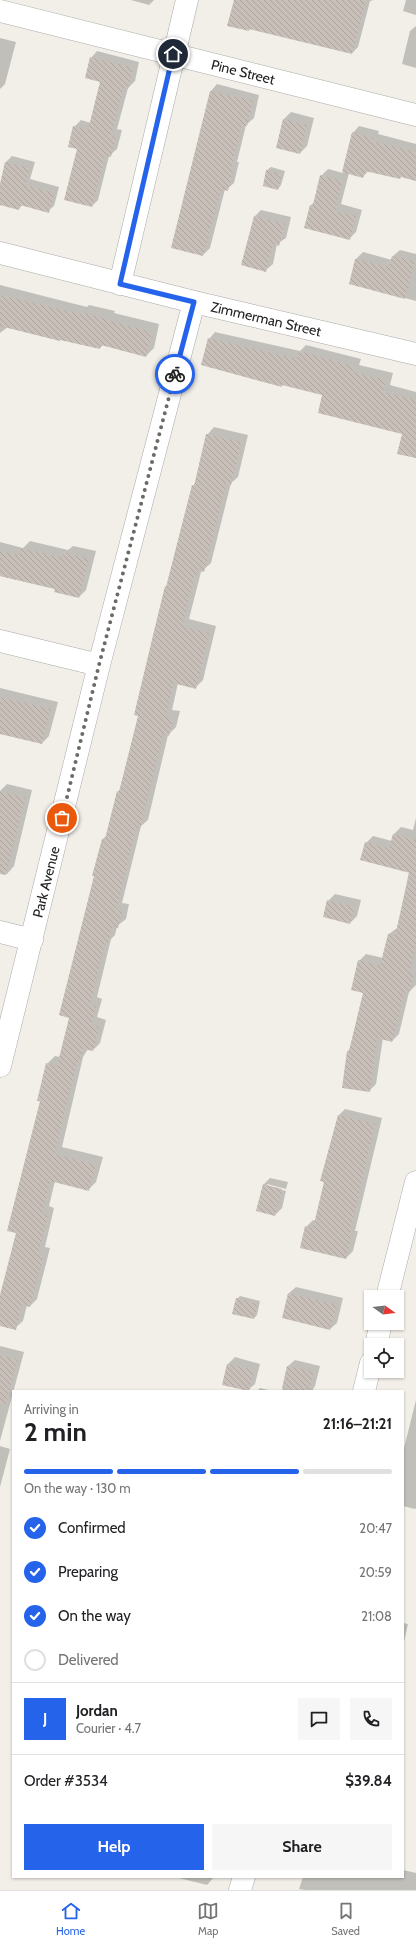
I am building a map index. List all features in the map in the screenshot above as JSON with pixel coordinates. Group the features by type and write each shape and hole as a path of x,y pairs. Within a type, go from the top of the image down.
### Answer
{"street":[{"path":"120,284 173,54 187,0"},
{"name":"Pine Street","path":"0,11 416,115"},
{"name":"Zimmerman Street","path":"0,253 194,302 416,354"},
{"name":"Park Avenue","path":"0,1066 99,665 194,302"},
{"path":"0,641 99,665"},
{"path":"0,932 32,940"},
{"path":"390,1290 416,1182"},
{"path":"364,1390 367,1378"},
{"path":"240,1890 244,1878"}],"building":[{"path":"234,0 366,0 352,54 249,29 249,31 227,26"},
{"path":"90,57 133,68 128,89 123,88 111,136 116,137 111,157 105,156 92,207 64,200 77,149 68,147 73,126 88,130 100,82 85,78"},
{"path":"210,91 253,101 247,126 242,125 231,168 233,169 228,191 221,189 203,256 171,248"},
{"path":"283,119 307,125 300,154 276,148"},
{"path":"352,132 373,138 372,141 416,152 416,181 365,171 363,178 342,172"},
{"path":"5,162 30,168 25,185 54,193 49,213 20,205 19,210 0,205 0,184"},
{"path":"266,170 282,174 278,190 263,186"},
{"path":"320,175 342,181 335,211 356,216 350,240 304,228 310,205 313,205"},
{"path":"254,216 285,224 279,246 273,244 266,272 241,265"},
{"path":"392,256 415,261 405,299 349,284 355,259 389,267"},
{"path":"0,295 80,314 80,312 152,332 146,357 101,345 100,349 0,326"},
{"path":"208,338 297,359 299,351 354,366 353,372 386,380 383,392 416,400 416,458 397,454 402,434 318,413 322,395 282,385 282,387 201,365"},
{"path":"206,434 241,442 231,485 226,484 204,572 198,570 196,578 194,578 182,626 209,633 196,689 173,683 166,717 173,719 169,736 163,734 140,829 136,828 116,910 122,912 118,928 112,926 108,944 105,943 90,1005 96,1006 91,1025 99,1027 93,1051 83,1049 80,1062 77,1062 55,1154 96,1165 89,1191 50,1181 42,1214 48,1215 38,1254 43,1256 30,1307 22,1305 16,1330 0,1326 0,1295 16,1233 7,1231 40,1101 37,1101 46,1063 57,1066 69,1018 59,1015 94,876 92,876 102,839 105,839 117,791 119,792 138,716 134,715 155,627 192,485 194,486"},
{"path":"21,548 63,558 64,552 89,559 79,598 54,592 55,589 0,576 0,551 19,556"},
{"path":"0,697 51,709 42,744 0,734"},
{"path":"0,791 25,798 6,875 0,874"},
{"path":"393,834 416,840 416,946 409,973 414,974 409,993 405,992 392,1042 377,1038 370,1092 342,1088 347,1051 349,1051 363,993 351,990 358,960 380,966 388,934 395,936 410,873 360,860 365,842 389,848"},
{"path":"327,900 355,907 350,924 323,917"},
{"path":"338,1115 375,1124 349,1237 351,1238 346,1259 300,1248 305,1226 313,1228 324,1182 320,1181"},
{"path":"263,1184 282,1189 275,1216 256,1211"},
{"path":"288,1293 337,1305 330,1330 282,1318"},
{"path":"236,1298 258,1304 254,1319 232,1314"},
{"path":"0,1355 17,1360 6,1405 0,1404"},
{"path":"227,1364 254,1370 249,1390 222,1385"},
{"path":"287,1366 314,1372 309,1390 291,1390 282,1388"}],"way so far":[{"path":"62,818 99,665 175,374"}],"route":[{"path":"173,54 120,284 194,302 175,374"}]}
